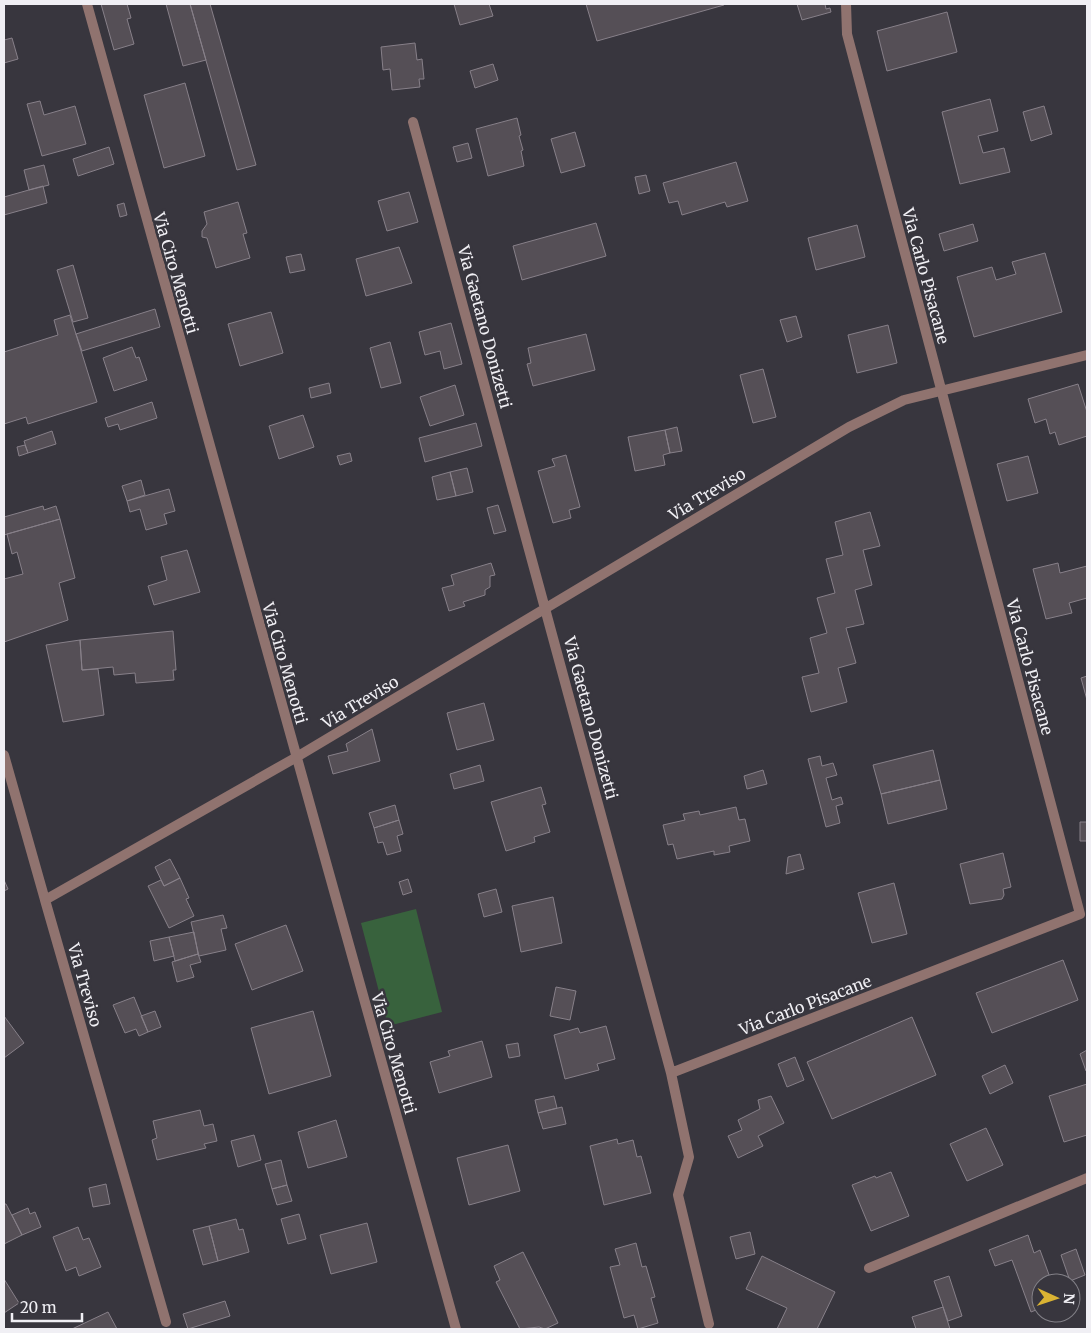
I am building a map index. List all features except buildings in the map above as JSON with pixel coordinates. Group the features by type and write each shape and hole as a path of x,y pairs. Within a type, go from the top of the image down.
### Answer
{"street":[{"name":"Via Ciro Menotti","path":"87,4 295,758 456,1329"},
{"name":"Via Carlo Pisacane","path":"672,1073 1080,914 847,34 846,4"},
{"name":"Via Gaetano Donizetti","path":"413,122 672,1073 688,1157 678,1195 709,1324"},
{"name":"Via Treviso","path":"166,1322 45,900 295,758 849,426 904,400 1087,355"},
{"path":"4,756 45,900"},
{"path":"870,1268 1087,1178"}],"green space":[{"path":"416,909 442,1012 388,1026 361,923"}]}
